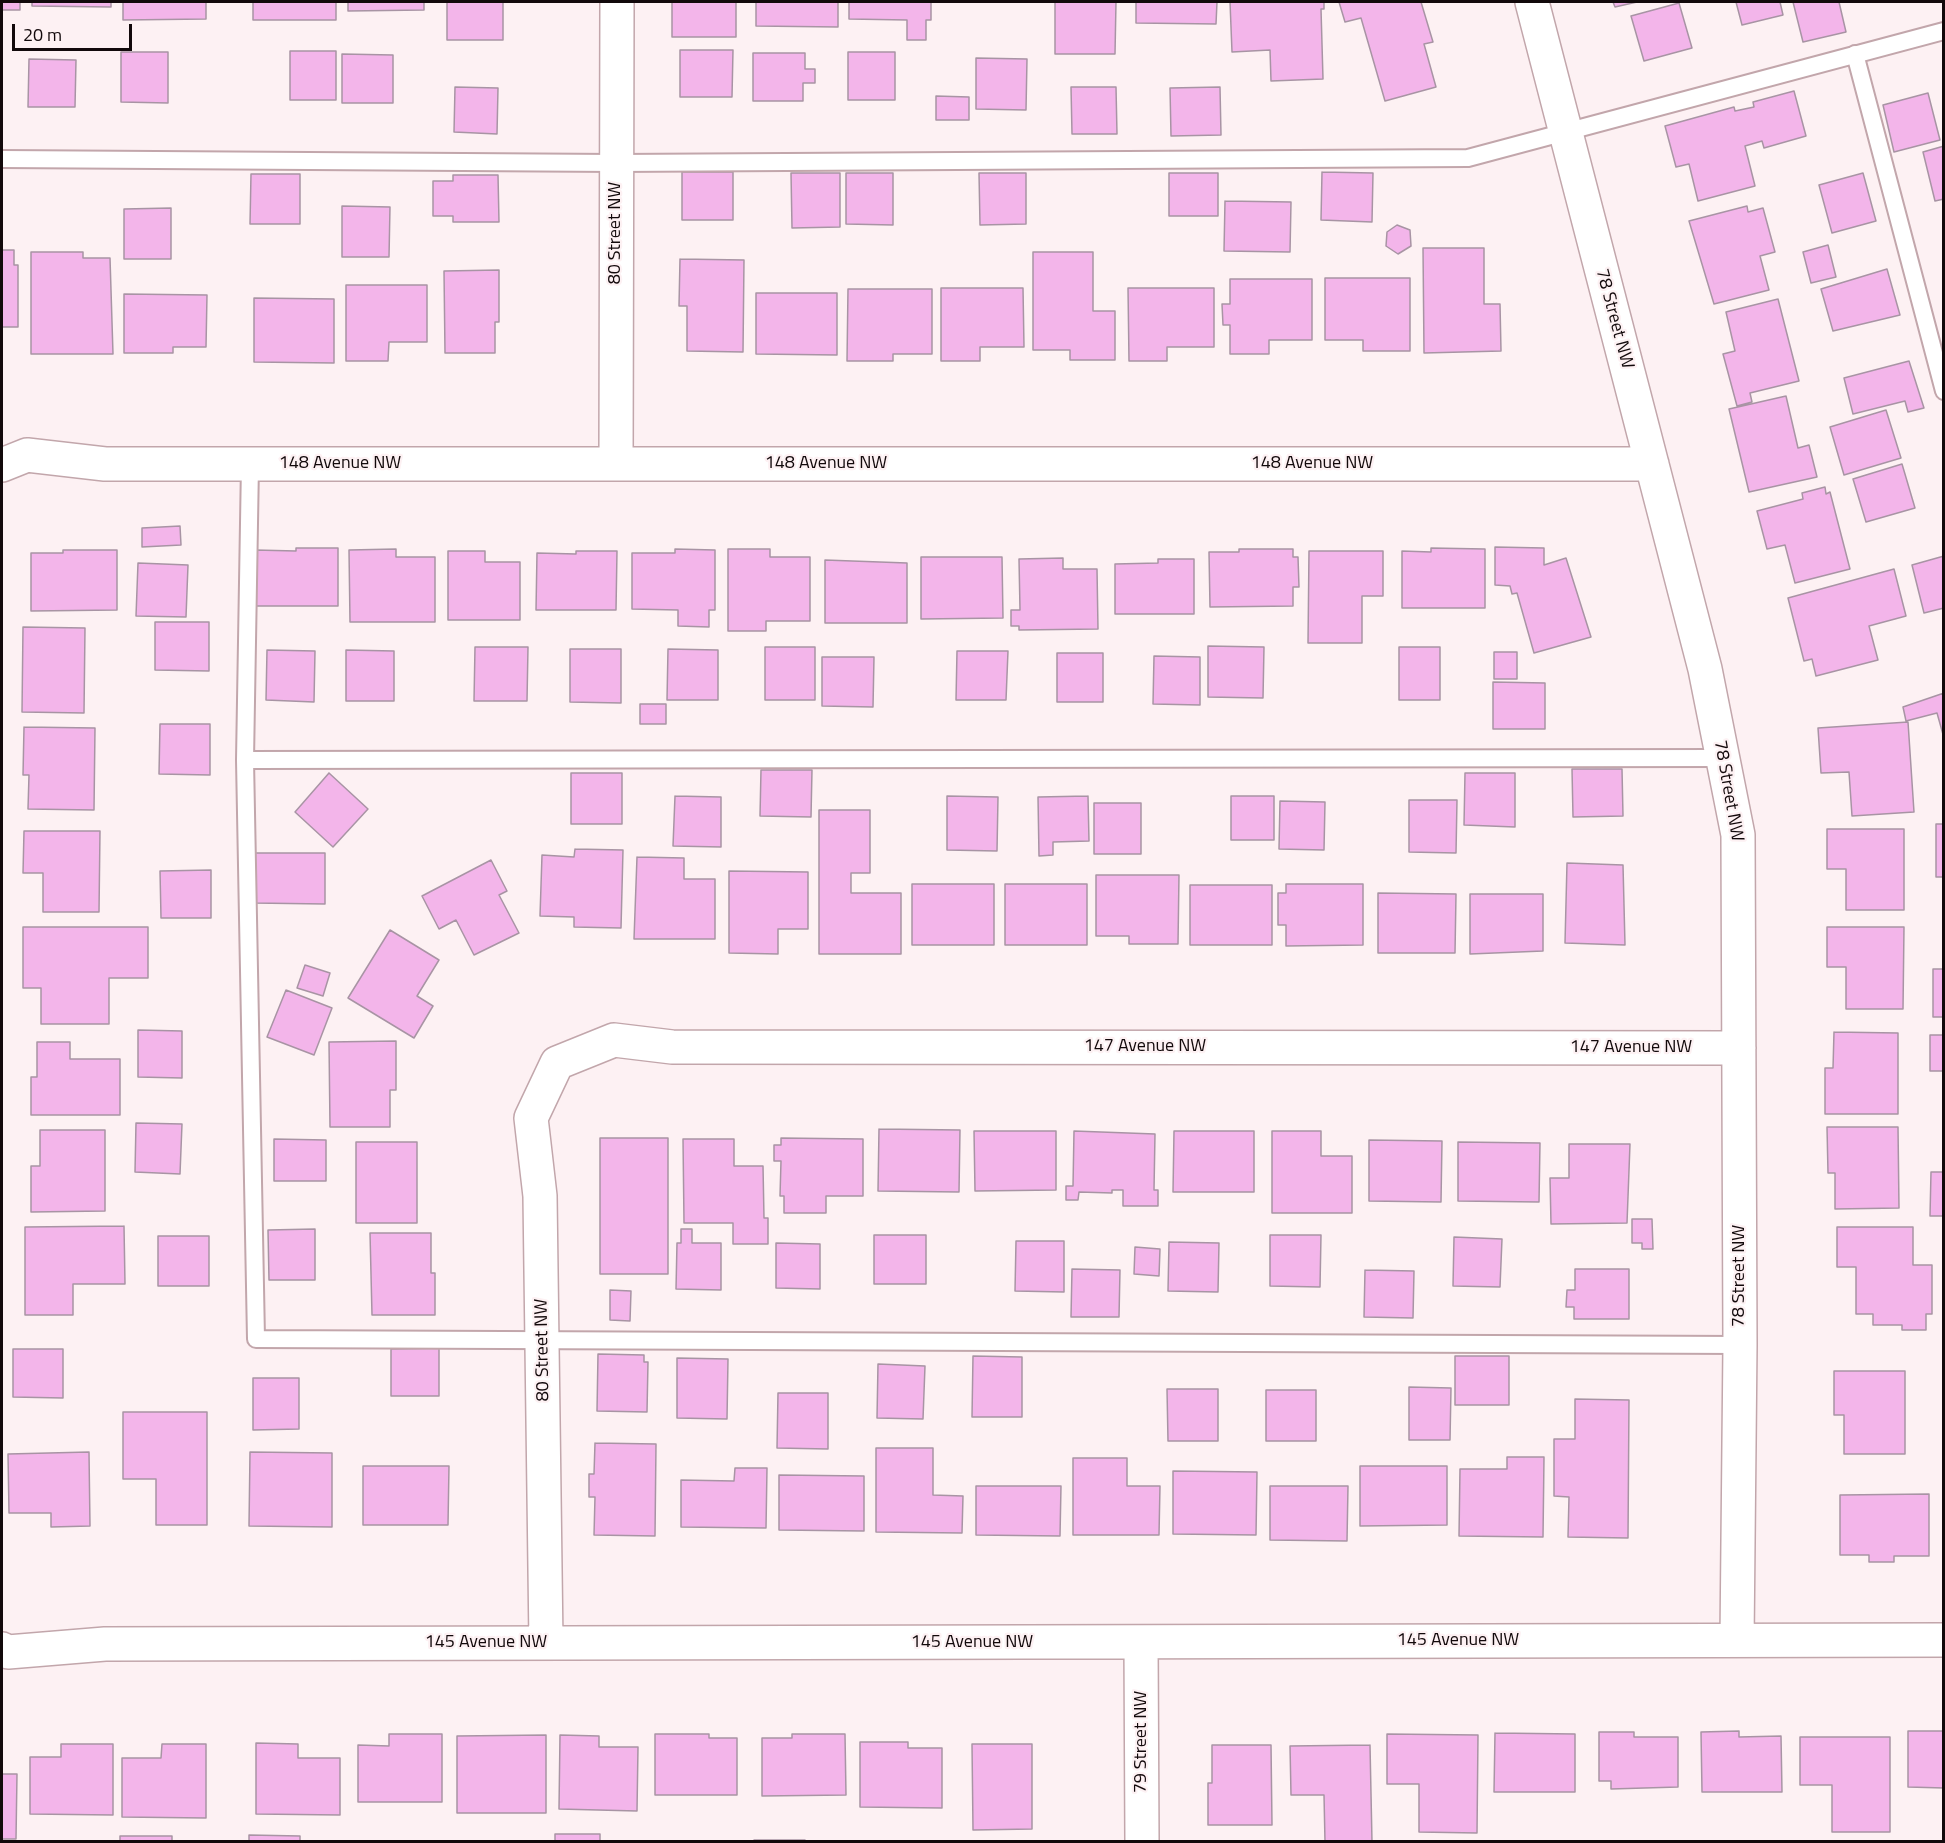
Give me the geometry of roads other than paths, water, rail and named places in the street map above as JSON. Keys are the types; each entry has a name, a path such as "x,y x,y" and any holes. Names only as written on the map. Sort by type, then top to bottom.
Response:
{"street":[{"name":"80 Street NW","path":"616,2 616,464"},
{"name":"78 Street NW","path":"1532,2 1705,669 1738,835 1740,1346 1737,1640"},
{"name":"148 Avenue NW","path":"2,465 27,455 105,464 1652,464"},
{"name":"147 Avenue NW","path":"557,1063 614,1040 672,1047 1739,1048"},
{"name":"80 Street NW","path":"546,1643 540,1196 531,1118 557,1063"},
{"name":"145 Avenue NW","path":"2,1649 8,1652 105,1644 1944,1640"},
{"name":"79 Street NW","path":"1141,1643 1142,1842"}],"lane":[{"path":"2,159 616,163 1468,159 1944,31"},
{"path":"1855,54 1944,391"},
{"path":"250,464 245,760 256,1339 1740,1346"},
{"path":"245,760 1723,758"}]}
